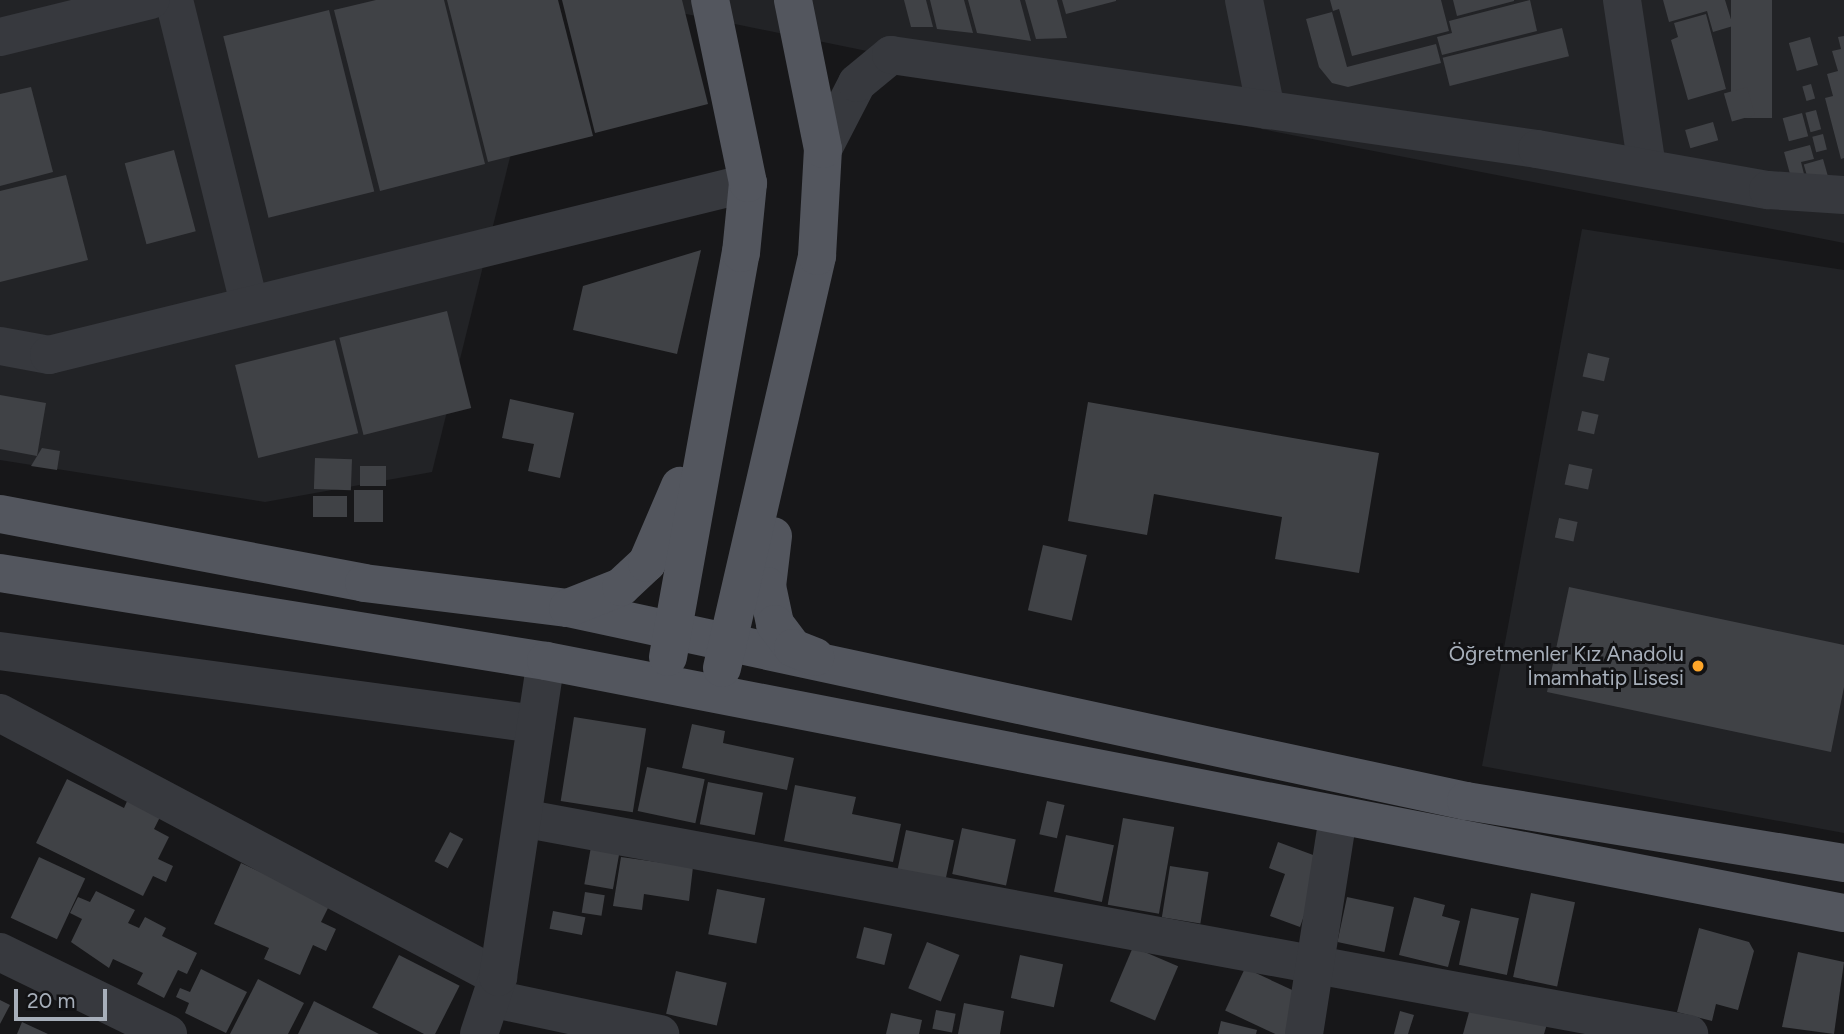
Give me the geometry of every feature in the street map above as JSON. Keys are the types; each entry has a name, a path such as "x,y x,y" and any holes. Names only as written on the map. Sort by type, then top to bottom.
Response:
{"main road":[{"path":"663,684 723,347 747,183 710,0"},
{"path":"717,694 794,368 817,256 823,149 793,0"},
{"path":"568,608 621,587 647,563 669,521 723,347"},
{"path":"794,368 767,586 775,624 793,648 830,664"},
{"path":"0,514 364,583 568,608 1466,801 1844,863"},
{"path":"0,573 546,662 1844,913"}],"street":[{"path":"0,37 151,0"},
{"path":"174,0 249,302"},
{"path":"1244,0 1266,110"},
{"path":"1622,0 1647,168"},
{"path":"823,149 857,83 891,55 1844,195"},
{"path":"0,346 49,355 249,302 747,183"},
{"path":"0,650 536,724"},
{"path":"479,1034 496,988 527,819 536,724 546,662"},
{"path":"0,713 496,988 660,1034"},
{"path":"1304,1034 1319,963 1338,816"},
{"path":"527,819 1319,963 1689,1034"},
{"path":"0,952 168,1034"}],"shaded area":[{"path":"0,0 549,0 432,472 265,502 0,460"},
{"path":"618,0 1844,0 1844,243 945,67"},
{"path":"1582,229 1844,270 1844,833 1482,766"}],"building":[{"path":"376,0 444,0 485,164 380,191 334,10"},
{"path":"447,0 558,0 593,136 488,162"},
{"path":"562,0 682,0 708,104 595,133"},
{"path":"904,0 926,0 933,27 911,27"},
{"path":"930,0 964,0 973,33 937,29"},
{"path":"968,0 1020,0 1031,41 977,33"},
{"path":"1025,0 1057,0 1067,38 1036,39"},
{"path":"1062,0 1116,0 1116,1 1066,14"},
{"path":"1330,0 1441,0 1449,31 1352,56 1339,9 1333,11"},
{"path":"1453,0 1514,0 1514,1 1457,16"},
{"path":"1530,0 1537,31 1442,55 1437,37 1452,33 1449,21"},
{"path":"1663,0 1725,0 1733,26 1713,32 1707,11 1669,22"},
{"path":"1731,0 1772,0 1772,118 1731,118"},
{"path":"329,10 374,191 268,218 223,36"},
{"path":"1332,12 1347,67 1436,44 1441,63 1348,87 1332,83 1319,67 1306,19"},
{"path":"1706,14 1726,89 1688,100 1671,40 1678,37 1674,23"},
{"path":"1562,28 1569,56 1450,86 1443,58"},
{"path":"1844,36 1844,158 1841,159 1825,98 1833,96 1827,74 1838,71 1832,51 1841,49 1838,37"},
{"path":"1810,37 1818,65 1797,71 1789,43"},
{"path":"1811,84 1815,98 1806,101 1802,86"},
{"path":"31,87 53,172 0,186 0,94"},
{"path":"1747,87 1755,115 1732,121 1724,94"},
{"path":"1816,110 1821,129 1811,132 1805,113"},
{"path":"1802,113 1808,136 1789,141 1783,118"},
{"path":"1713,122 1718,140 1690,148 1685,130"},
{"path":"1823,134 1827,150 1816,152 1812,137"},
{"path":"1810,145 1814,159 1801,162 1806,182 1793,185 1784,152"},
{"path":"174,150 196,231 146,244 125,163"},
{"path":"1823,159 1829,180 1810,186 1804,165"},
{"path":"66,175 88,260 0,282 0,191"},
{"path":"701,250 677,354 573,330 583,286"},
{"path":"447,311 471,408 363,435 339,338"},
{"path":"335,340 358,433 258,458 235,365"},
{"path":"1588,353 1609,358 1604,381 1583,376"},
{"path":"0,395 46,403 37,456 0,449"},
{"path":"510,399 574,413 560,478 528,471 534,444 502,438"},
{"path":"1088,402 1379,453 1359,573 1275,559 1282,517 1154,494 1147,535 1068,521"},
{"path":"1582,411 1599,415 1594,434 1578,430"},
{"path":"42,448 60,451 57,470 31,466"},
{"path":"315,458 352,459 351,490 314,489"},
{"path":"1569,464 1592,469 1588,490 1565,485"},
{"path":"360,466 386,466 386,486 360,486"},
{"path":"354,490 383,490 383,522 354,522"},
{"path":"313,496 347,496 347,517 313,517"},
{"path":"1559,518 1578,522 1573,542 1555,538"},
{"path":"1043,545 1087,555 1072,620 1028,610"},
{"name":"Öğretmenler Kız Anadolu İmamhatip Lisesi","path":"1569,587 1844,645 1844,687 1831,752 1547,692"},
{"path":"574,717 646,728 633,812 561,801"},
{"path":"692,724 725,731 723,743 794,758 787,790 682,768"},
{"path":"647,767 705,779 695,823 638,811"},
{"path":"67,779 124,808 128,799 161,815 154,829 169,837 158,859 173,866 166,882 153,876 143,896 36,843"},
{"path":"708,782 763,793 755,835 700,824"},
{"path":"795,785 856,797 852,814 901,824 893,862 784,841"},
{"path":"1047,801 1065,805 1057,838 1039,834"},
{"path":"1123,818 1174,827 1159,914 1108,905"},
{"path":"962,828 1016,839 1006,885 952,874"},
{"path":"906,830 954,840 945,880 897,870"},
{"path":"450,832 463,839 448,868 435,861"},
{"path":"1066,835 1114,845 1102,902 1054,892"},
{"path":"592,841 621,846 613,889 584,884"},
{"path":"1278,842 1324,859 1300,927 1270,916 1285,874 1269,868"},
{"path":"39,857 85,879 57,939 11,918"},
{"path":"621,857 693,867 689,901 644,894 642,910 613,906"},
{"path":"241,863 330,904 321,922 336,929 326,951 313,945 300,975 264,959 269,948 214,924"},
{"path":"1170,866 1209,872 1200,923 1162,917"},
{"path":"717,889 765,898 756,944 708,934"},
{"path":"96,891 135,910 128,923 139,928 145,917 166,928 162,936 197,953 187,974 178,970 164,998 137,984 143,973 113,959 109,968 71,942 82,919 70,913 78,897 90,902"},
{"path":"585,892 605,895 601,916 582,913"},
{"path":"1531,893 1575,902 1557,986 1513,977"},
{"path":"1347,897 1394,907 1384,952 1337,942"},
{"path":"1414,897 1445,905 1442,916 1460,921 1448,967 1399,955"},
{"path":"1471,908 1519,918 1507,975 1459,965"},
{"path":"553,911 585,917 582,935 550,929"},
{"path":"864,927 892,934 884,965 856,958"},
{"path":"1699,928 1749,942 1754,951 1738,1010 1716,1004 1712,1021 1677,1012"},
{"path":"927,942 959,955 941,1001 908,988"},
{"path":"1133,947 1178,966 1155,1020 1110,1001"},
{"path":"1798,952 1844,962 1834,1034 1782,1027"},
{"path":"399,955 460,986 435,1034 424,1034 372,1008"},
{"path":"1020,955 1063,964 1054,1007 1011,998"},
{"path":"1245,968 1306,996 1288,1034 1275,1034 1225,1011"},
{"path":"201,969 247,992 226,1033 185,1013 189,1003 176,997 180,988 190,992"},
{"path":"676,971 727,983 717,1026 666,1014"},
{"path":"258,979 304,1003 288,1034 230,1034"},
{"path":"0,1000 10,1005 0,1024"},
{"path":"314,1001 379,1034 298,1034"},
{"path":"964,1003 1004,1011 1000,1034 958,1034"},
{"path":"1471,1005 1547,1024 1544,1034 1463,1034"},
{"path":"936,1010 956,1014 952,1032 932,1029"},
{"path":"1400,1011 1414,1015 1408,1034 1394,1034"},
{"path":"891,1013 922,1020 919,1034 886,1034"},
{"path":"1221,1021 1257,1030 1256,1034 1218,1034"},
{"path":"22,1022 48,1034 17,1034"}],"place":[{"name":"Öğretmenler Kız Anadolu İmamhatip Lisesi","path":"1698,666"}]}
